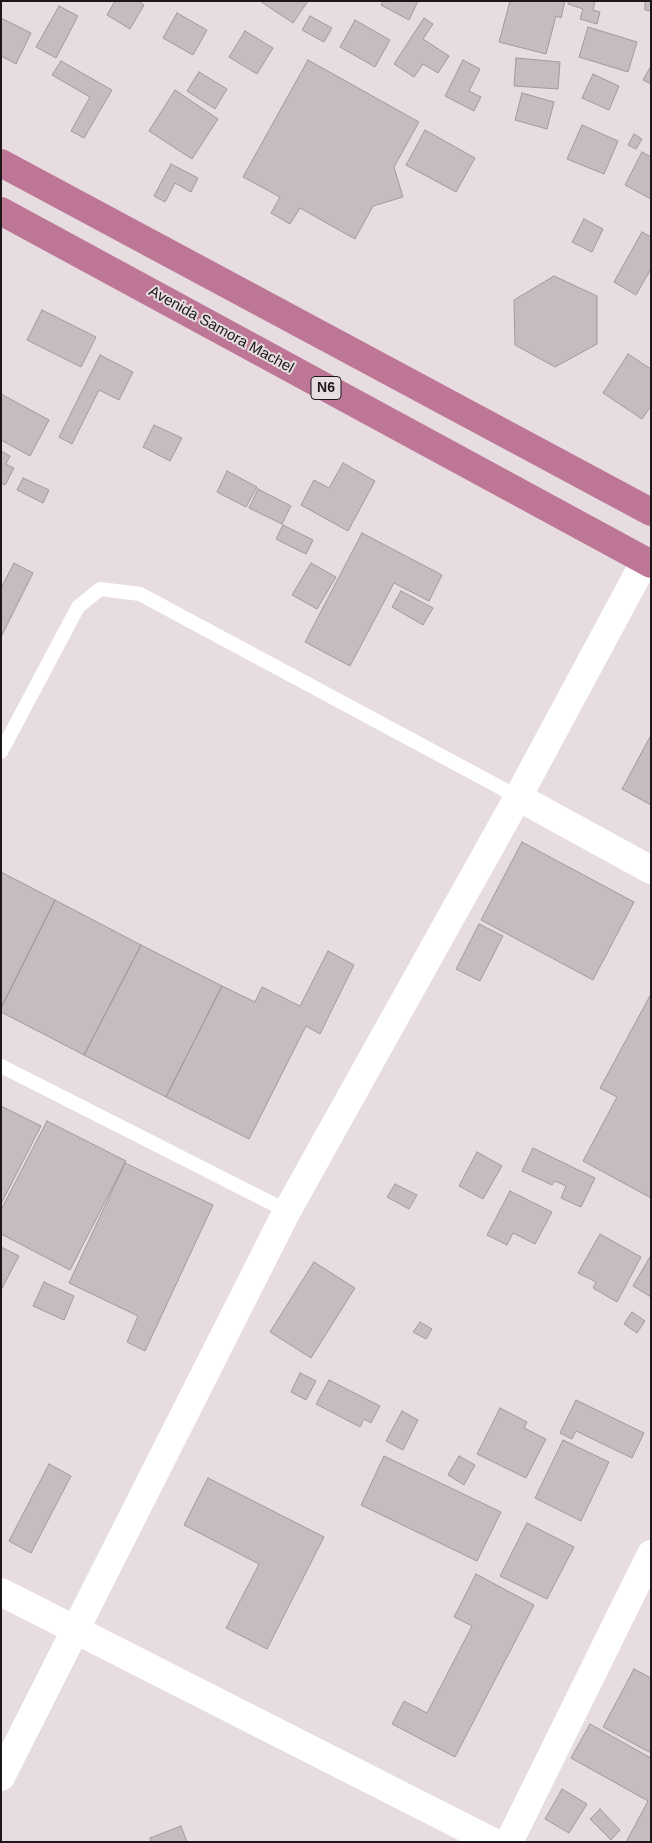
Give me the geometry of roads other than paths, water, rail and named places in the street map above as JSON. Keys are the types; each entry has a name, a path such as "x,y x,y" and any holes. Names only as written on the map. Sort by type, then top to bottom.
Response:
{"highway":[{"path":"1,163 651,512"},
{"name":"Avenida Samora Machel","path":"1,211 648,563"}],"street":[{"path":"1,1778 287,1211 648,563"},
{"path":"518,798 651,870"},
{"path":"509,1842 651,1554"},
{"path":"1,1592 493,1842"}],"lane":[{"path":"1,752 78,607 100,589 140,594 518,798"},
{"path":"1,1066 287,1211"}]}
